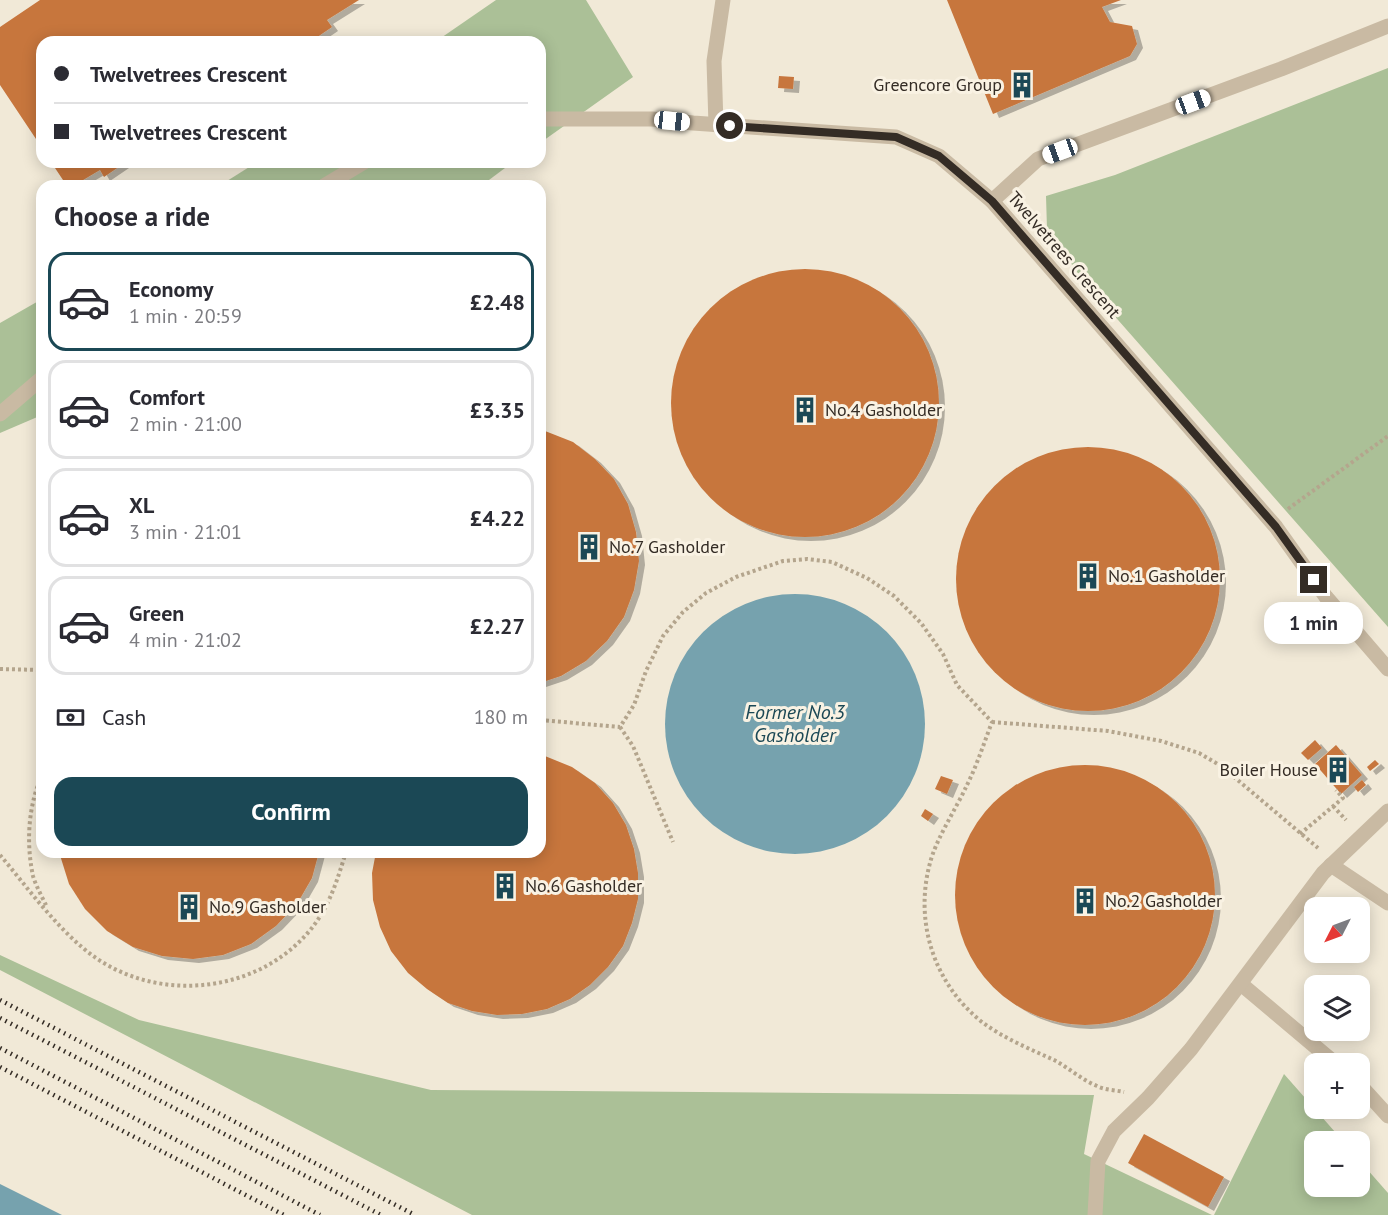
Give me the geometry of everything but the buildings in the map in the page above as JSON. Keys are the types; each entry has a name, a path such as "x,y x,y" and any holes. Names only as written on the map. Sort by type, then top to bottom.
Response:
{"street":[{"path":"716,125 714,61 723,0"},
{"path":"992,201 1038,159 1281,69 1388,26"},
{"name":"Twelvetrees Crescent","path":"546,119 652,119 896,137 939,156 992,201 1276,527 1326,597 1388,669"},
{"path":"334,180 354,168"},
{"path":"0,414 36,383"},
{"path":"1095,1215 1098,1161 1114,1131 1148,1098 1191,1049 1334,863 1388,811"},
{"path":"1334,863 1388,903"},
{"path":"1241,984 1323,1053"},
{"path":"1370,1096 1388,1116"}],"path":[{"path":"1276,527 1286,510 1388,436"},
{"path":"620,727 634,705 646,671 663,636 683,612 706,593 736,578 783,561 807,559 832,562 867,578 894,596 921,622 943,654 957,685 992,722 1108,731 1161,741 1199,753 1221,766 1334,863"},
{"path":"0,669 36,670"},
{"path":"546,721 620,727"},
{"path":"992,722 968,784 930,861 924,891 925,921 931,952 946,981 963,1004 982,1022 1002,1035 1064,1065 1097,1086 1148,1098"},
{"path":"620,727 633,746 673,842"},
{"path":"36,788 28,834 34,878 49,912"},
{"path":"1300,834 1343,798 1336,790"},
{"path":"1333,806 1349,823"},
{"path":"0,855 49,912 79,944 96,958 125,974 159,985 181,987 222,983 250,974 279,958 303,938 320,916 334,890 344,858"}],"green space":[{"path":"496,0 586,0 633,77 546,139 546,36 444,36"},
{"path":"1388,68 1388,627 1082,279 1047,229 1046,196 1115,175"},
{"path":"248,168 505,168 489,180 228,180"},
{"path":"36,302 36,418 0,433 0,323"},
{"path":"0,955 139,1020 431,1090 1094,1095 1084,1154 1212,1215 472,1215 0,970"},
{"path":"1284,1074 1304,1097 1304,1119 1324,1119 1334,1131 1304,1131 1304,1197 1370,1197 1370,1173 1388,1193 1388,1215 1214,1215"}],"water":[{"name":"Former No.3 Gasholder","path":"782,594 808,594 833,599 857,609 878,623 896,641 916,674 923,699 925,724 923,749 916,774 896,807 878,825 857,839 833,849 808,854 782,854 757,849 733,839 712,825 694,807 680,786 670,762 665,737 665,711 670,686 680,662 694,641 712,623 733,609 757,599"},
{"path":"0,1184 62,1215 0,1215"}],"railway":[{"path":"0,1000 415,1215"},
{"path":"0,1018 381,1215"},
{"path":"0,1048 320,1215"},
{"path":"0,1067 284,1215"}],"place":[{"name":"Greencore Group","path":"1022,85"},
{"name":"No.4 Gasholder","path":"805,410"},
{"name":"No.7 Gasholder","path":"589,547"},
{"name":"No.1 Gasholder","path":"1088,576"},
{"name":"Boiler House","path":"1338,770"},
{"name":"No.6 Gasholder","path":"505,886"},
{"name":"No.2 Gasholder","path":"1085,901"},
{"name":"No.9 Gasholder","path":"189,907"}],"route":[{"path":"730,126 896,137 939,156 992,201 1276,527 1314,580"}]}
